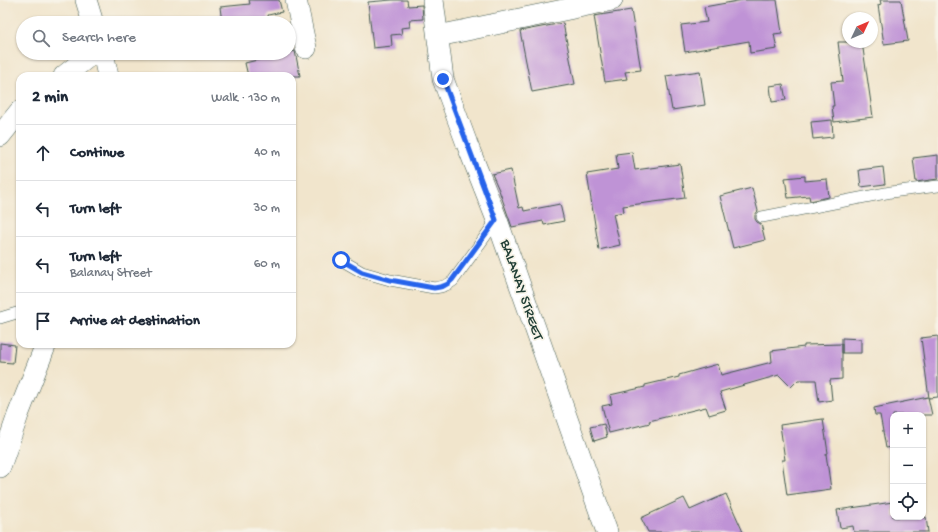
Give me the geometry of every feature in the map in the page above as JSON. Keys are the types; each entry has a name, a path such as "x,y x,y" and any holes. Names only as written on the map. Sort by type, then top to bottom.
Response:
{"street":[{"path":"86,0 91,16"},
{"path":"296,0 306,48"},
{"name":"BALANAY STREET","path":"432,0 443,79 496,220 607,532"},
{"path":"438,36 612,0"},
{"path":"69,72 84,60"},
{"path":"105,60 107,72"},
{"path":"0,136 16,116"},
{"path":"0,467 18,415 44,348"}],"lane":[{"path":"762,217 891,192 938,186"},
{"path":"341,260 362,272 390,280 434,288 441,287 449,284 496,220"},
{"path":"0,318 16,313"}],"building":[{"path":"249,0 279,0 282,12 268,16 221,16 220,7 250,4"},
{"path":"407,0 408,6 422,5 423,19 409,20 410,27 401,28 402,34 391,35 392,46 373,48 368,2"},
{"path":"743,0 777,0 782,33 774,34 777,49 750,53 749,41 685,52 681,25 707,22 704,7"},
{"path":"880,0 901,0 908,41 884,44 878,5 881,4"},
{"path":"631,10 641,70 625,72 627,79 605,82 594,16"},
{"path":"563,23 575,84 532,92 520,31"},
{"path":"838,42 842,42 842,48 863,48 873,117 834,122 831,82 843,81"},
{"path":"296,56 300,76 296,76 296,72 247,72 245,63 258,60 296,60"},
{"path":"700,71 705,105 672,110 666,76"},
{"path":"783,84 786,100 772,102 770,86"},
{"path":"832,120 833,137 813,139 811,122"},
{"path":"632,152 635,170 680,164 685,198 623,206 624,212 613,214 620,245 599,250 587,174 618,169 616,154"},
{"path":"938,155 938,179 916,182 913,158"},
{"path":"883,167 885,184 861,187 859,170"},
{"path":"511,170 519,208 523,207 524,211 560,204 564,221 544,225 543,221 512,227 492,174"},
{"path":"805,176 805,181 827,179 829,197 810,201 809,196 788,198 785,178"},
{"path":"752,188 758,211 755,215 755,219 761,224 765,240 733,248 720,196"},
{"path":"938,336 938,397 929,398 921,338"},
{"path":"842,338 861,339 861,353 842,353"},
{"path":"0,343 15,345 13,363 0,362"},
{"path":"842,344 842,379 830,380 832,400 819,402 816,380 798,380 791,387 779,375 720,392 726,410 709,415 706,407 649,421 650,423 609,433 602,406 612,404 610,395 645,387 645,385 679,377 679,375 718,364 721,375 772,362 771,351 804,347 804,345"},
{"path":"928,397 932,415 926,415 926,412 890,412 890,447 886,448 880,415 875,415 874,408"},
{"path":"823,419 831,489 787,495 782,460 785,460 780,425"},
{"path":"604,424 607,437 594,441 590,427"},
{"path":"726,494 743,532 648,532 641,518 684,498 690,510"},
{"path":"890,502 890,520 926,520 926,517 928,532 854,532 853,526 840,528 837,510"}],"route":[{"path":"341,260 362,272 390,280 434,288 441,287 449,284 496,220 443,79"}]}
